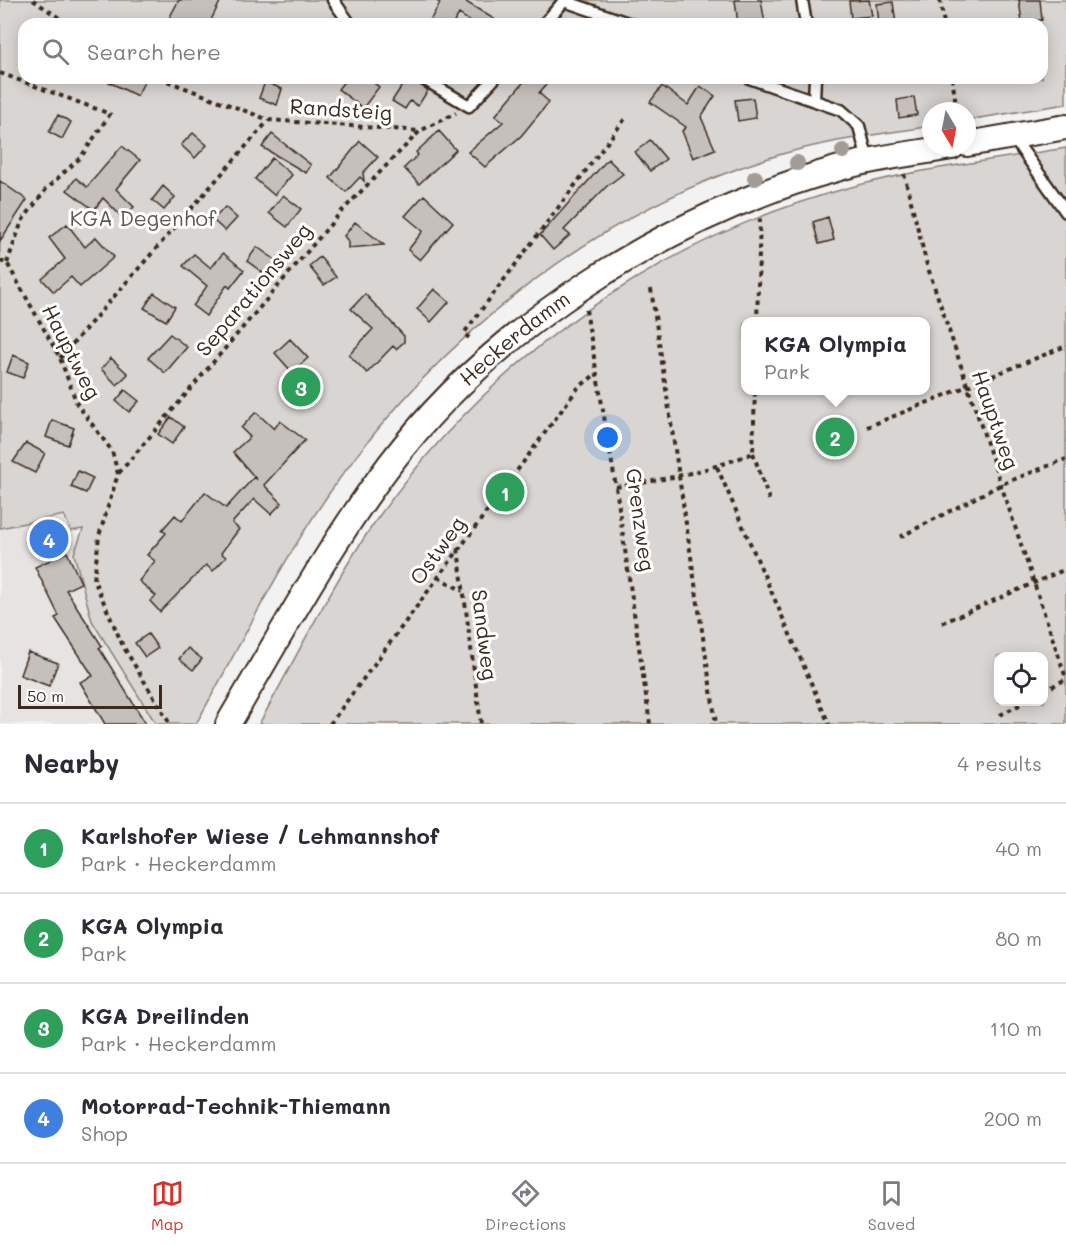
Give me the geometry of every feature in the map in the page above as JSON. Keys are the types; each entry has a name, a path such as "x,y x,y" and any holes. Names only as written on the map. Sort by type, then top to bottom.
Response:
{"street":[{"path":"976,142 1066,127"},
{"name":"Heckerdamm","path":"228,724 349,521 391,462 423,425 477,371 542,316 582,286 654,243 703,219 806,178 868,161 922,152"}],"lane":[{"path":"333,0 346,18"},
{"path":"802,0 805,18"},
{"path":"549,18 564,1 614,18"},
{"path":"432,84 469,106 489,84"},
{"path":"767,84 842,110 859,126 868,161"},
{"path":"814,100 815,84"},
{"path":"1012,136 1066,212"}],"path":[{"path":"33,0 59,18"},
{"path":"940,0 943,18"},
{"path":"0,73 18,80"},
{"path":"0,261 7,264 22,221 48,188 81,157 110,114 30,84"},
{"name":"Randsteig","path":"175,84 269,120 420,131"},
{"path":"953,84 956,102"},
{"path":"420,131 469,106"},
{"path":"469,338 464,333 627,116"},
{"path":"60,358 269,120"},
{"name":"Separationsweg","path":"118,474 340,212 420,131"},
{"name":"Hauptweg","path":"902,169 927,265 1066,679"},
{"path":"757,317 760,212"},
{"name":"Hauptweg","path":"7,264 60,358 77,404 112,451 118,474"},
{"name":"Grenzweg","path":"582,286 616,487 650,724"},
{"path":"651,289 716,724"},
{"path":"867,427 1066,346"},
{"name":"Ostweg","path":"330,724 578,388 597,373"},
{"path":"755,395 753,453 770,502"},
{"path":"616,487 679,477 717,467 753,453"},
{"path":"900,537 1002,484 1066,459"},
{"path":"717,467 829,724"},
{"path":"118,474 99,536 94,580 123,646 170,724"},
{"name":"Sandweg","path":"458,549 481,724"},
{"path":"942,623 1066,569"},
{"path":"438,576 463,591"},
{"path":"1048,689 1066,679"},
{"path":"1000,715 1017,706"}],"shaded area":[{"path":"64,515 77,547 74,554 92,621 156,724 0,724 0,528"}],"green space":[{"name":"KGA Degenhof","path":"0,0 796,0 799,18 18,18 18,84 773,84 816,100 817,84 1048,84 1048,18 809,18 807,0 1066,0 1066,104 976,119 976,102 922,102 922,127 809,147 769,158 705,181 644,210 585,245 529,284 477,327 427,374 340,478 300,537 196,724 156,724 92,621 74,554 83,529 71,531 64,515 0,528"},
{"path":"786,84 810,84 811,87 806,91"},
{"path":"1066,148 1066,724 259,724 315,620 377,519 422,461 471,408 525,358 582,314 643,274 707,240 774,212 871,182 926,170"}],"building":[{"path":"179,0 221,0 212,18 169,18"},
{"path":"435,0 467,0 466,2 492,18 465,18 459,14 457,18 431,18 440,3"},
{"path":"735,0 761,0 764,18 737,18"},
{"path":"869,0 872,16 851,18 849,1"},
{"path":"1019,0 1040,0 1042,18 1021,18"},
{"path":"893,2 895,18 878,18 877,4"},
{"path":"113,84 143,84 137,96"},
{"path":"264,84 282,89 277,105 259,98"},
{"path":"342,84 375,84 379,87 363,108 338,89"},
{"path":"403,84 418,84 428,90 418,106 410,101 405,109 392,101"},
{"path":"522,84 547,84 539,93 549,102 521,136 485,167 468,152 503,122 495,116"},
{"path":"662,86 688,105 700,86 715,96 701,117 715,149 693,158 682,131 686,127 650,102"},
{"path":"914,97 917,115 899,118 897,100"},
{"path":"753,98 756,118 738,121 735,100"},
{"path":"58,115 71,122 62,139 49,132"},
{"path":"439,131 456,150 419,184 404,168 418,155 416,152"},
{"path":"193,133 207,145 195,158 181,145"},
{"path":"272,134 311,165 306,173 262,147"},
{"path":"650,140 666,159 650,171 635,152"},
{"path":"360,141 378,157 363,173 364,181 360,177 346,192 330,178"},
{"path":"122,146 140,160 116,189 134,207 123,218 103,198 94,210 67,190 76,178 87,187"},
{"path":"272,158 292,175 274,195 255,179"},
{"path":"608,159 623,174 607,186 564,230 570,235 553,250 540,235"},
{"path":"0,181 27,200 0,241"},
{"path":"163,186 175,197 164,210 152,200"},
{"path":"283,195 301,209 287,227 269,213"},
{"path":"424,195 453,222 420,260 408,250 423,231 405,216"},
{"path":"225,207 237,218 225,231 213,220"},
{"path":"828,217 834,240 819,244 813,222"},
{"path":"355,222 384,245 348,248 348,241 344,236"},
{"path":"67,224 85,247 96,237 114,257 80,287 71,277 54,292 42,279 65,259 49,238"},
{"path":"257,247 277,261 266,275 247,261"},
{"path":"223,253 244,270 230,288 227,285 206,316 193,306 207,286 183,266 194,254 211,268"},
{"path":"320,257 336,277 324,285 309,266"},
{"path":"434,289 449,302 431,322 417,309"},
{"path":"154,293 175,307 166,321 144,308"},
{"path":"365,294 404,336 404,342 396,349 393,346 367,373 349,355 373,329 351,309"},
{"path":"170,334 187,347 165,373 148,358"},
{"path":"290,339 308,358 292,372 275,353"},
{"path":"13,355 29,362 23,378 7,372"},
{"path":"111,358 128,374 117,385 101,369"},
{"path":"125,390 139,401 129,412 116,401"},
{"path":"256,412 274,429 280,421 305,440 264,485 282,503 271,514 254,499 232,523 239,529 221,553 226,557 213,571 206,565 160,612 150,601 156,596 139,581 155,561 147,555 166,533 162,530 175,515 182,521 205,492 226,508 254,477 257,480 233,452 250,437 241,428"},
{"path":"171,417 184,427 172,444 158,434"},
{"path":"52,420 74,428 68,445 46,437"},
{"path":"26,443 45,453 35,473 13,462"},
{"path":"78,471 93,478 86,493 71,487"},
{"path":"67,552 81,583 66,590 102,646 99,648 146,724 105,724 80,682 93,676 55,618 59,616 35,567"},
{"path":"148,634 158,648 145,657 135,643"},
{"path":"188,648 202,659 193,670 179,659"},
{"path":"28,652 58,663 49,686 20,675"}],"place":[{"name":"KGA Dreilinden","path":"301,387"},
{"name":"KGA Olympia","path":"835,437"},
{"name":"Karlshofer Wiese / Lehmannshof","path":"505,492"},
{"name":"Motorrad-Technik-Thiemann","path":"49,539"}]}
